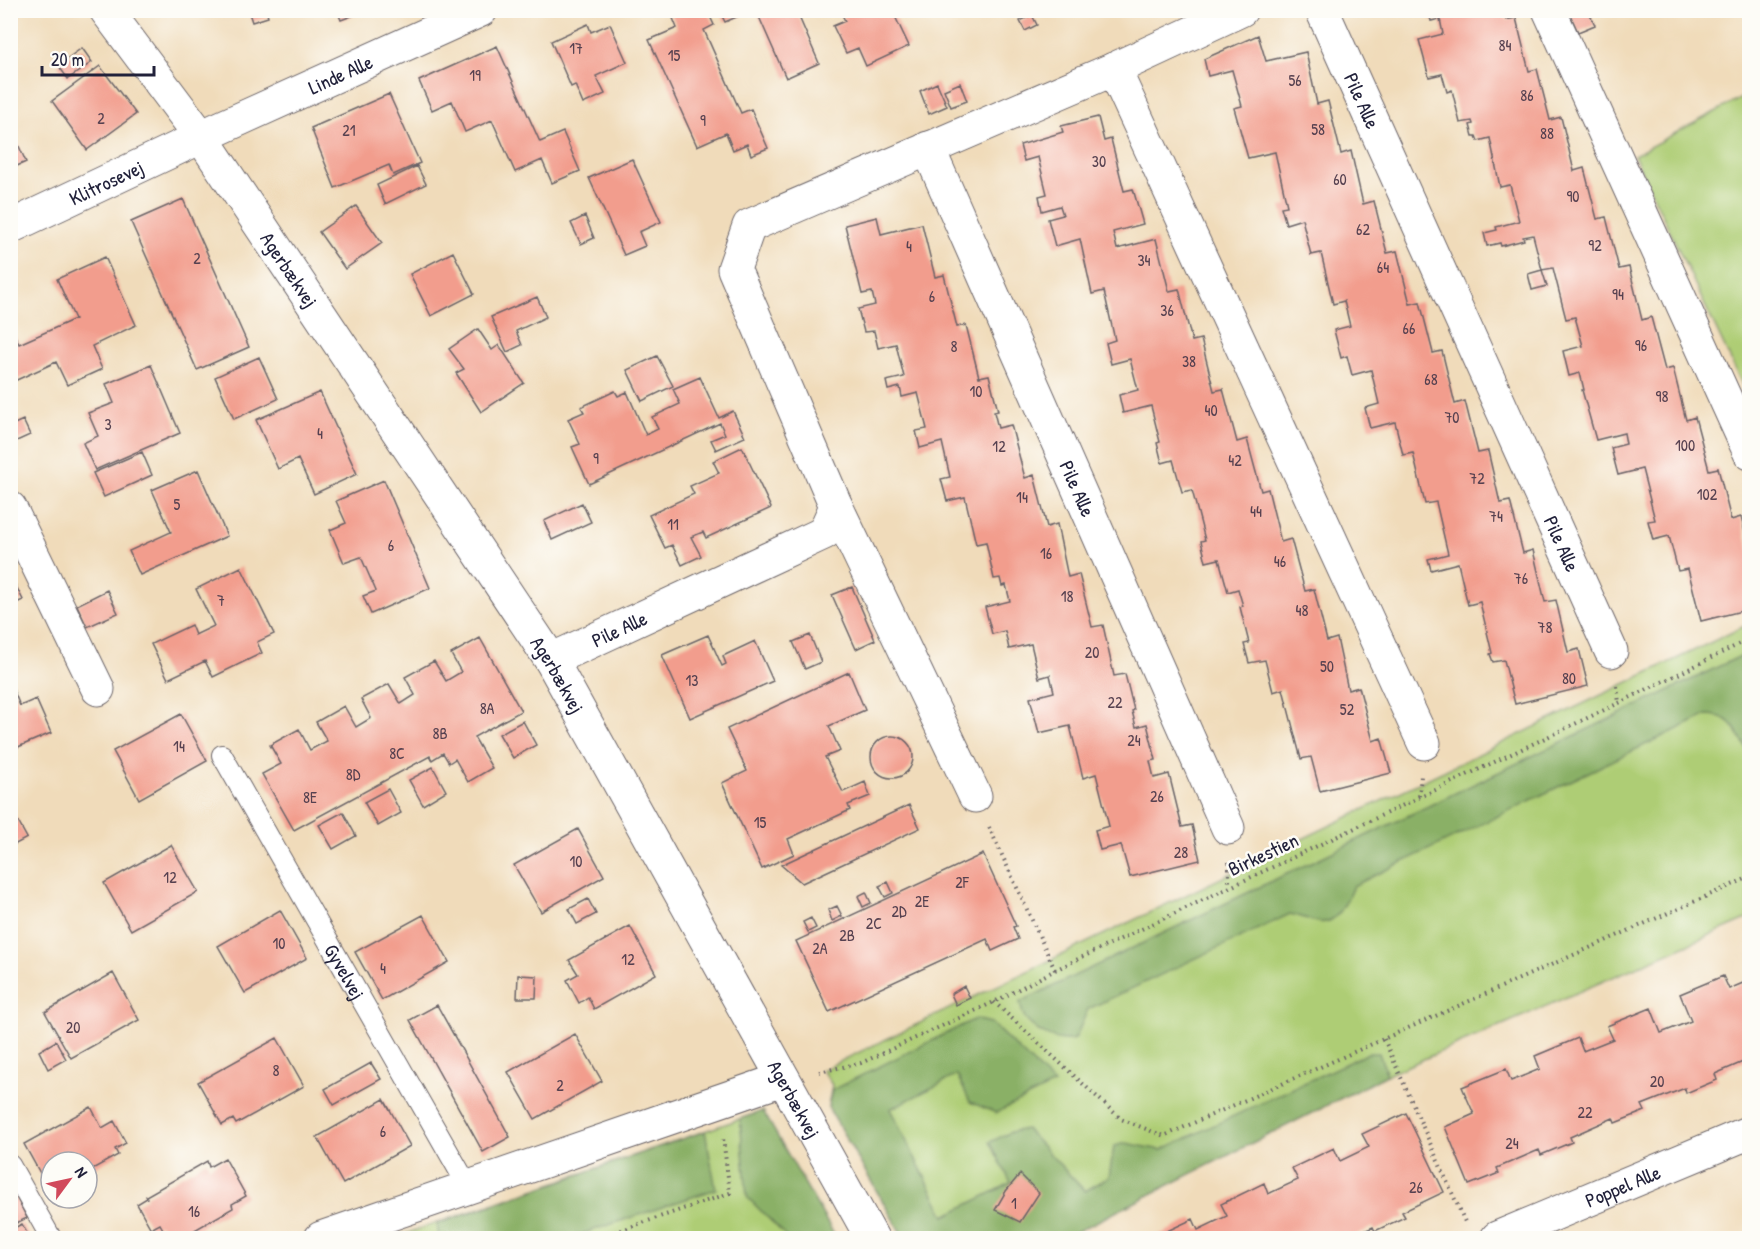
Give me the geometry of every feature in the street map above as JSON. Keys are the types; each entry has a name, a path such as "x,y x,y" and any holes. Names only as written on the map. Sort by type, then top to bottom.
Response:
{"street":[{"name":"Agerbækvej","path":"106,10 202,138 551,660 872,1239"},
{"name":"Linde Alle","path":"202,138 481,10"},
{"path":"975,796 836,506 734,269 749,226 1114,69 1241,10"},
{"name":"Pile Alle","path":"1322,10 1611,651"},
{"path":"1549,10 1749,453"},
{"path":"1114,69 1424,743"},
{"name":"Klitrosevej","path":"10,227 202,138"},
{"name":"Pile Alle","path":"928,148 1228,828"},
{"name":"Pile Alle","path":"551,660 824,533 836,506"},
{"path":"10,508 98,689"},
{"path":"321,1239 783,1079"},
{"name":"Poppel Alle","path":"1482,1233 1749,1132"}],"lane":[{"name":"Gyvelvej","path":"222,755 470,1188"},
{"path":"10,1165 51,1239"}],"path":[{"name":"Birkestien","path":"783,1079 861,1063 994,1002 1055,970 1619,703 1749,639"},
{"path":"975,796 1055,970"},
{"path":"994,1002 1121,1119 1164,1136 1749,877"},
{"path":"1384,1039 1482,1233"},
{"path":"598,1239 730,1193 718,1102"}],"green space":[{"path":"1749,94 1749,399 1634,155"},
{"path":"1749,624 1749,918 1387,1075 1064,1238 904,1238 828,1107 832,1085 822,1070"},
{"path":"1749,652 1749,753 1729,722 1723,718 1707,715 1353,886 1341,911 1331,920 1318,922 1290,914 1088,1009 1075,1039 1062,1040 1049,1036 1037,1030 1024,1017 1020,1002"},
{"path":"975,1019 991,1023 1054,1084 996,1113 970,1102 957,1075 890,1109 945,1216 1011,1183 990,1142 1011,1132 1026,1129 1085,1191 1109,1177 1114,1146 1126,1143 1161,1150 1368,1053 1379,1053 1387,1075 1064,1238 904,1238 828,1107 832,1090"},
{"path":"763,1111 836,1238 393,1238"},
{"path":"763,1111 836,1238 785,1238 784,1234 747,1197 740,1119"},
{"path":"705,1131 716,1189 570,1238 439,1238 437,1224"}],"building":[{"path":"248,10 266,10 268,17 252,22"},
{"path":"337,10 365,10 365,11 341,20"},
{"path":"707,10 714,25 704,30 741,113 751,109 768,148 751,155 747,144 733,150 726,133 697,146 649,40 677,28 670,11"},
{"path":"719,10 739,10 741,15 725,22"},
{"path":"756,10 796,10 819,63 786,78"},
{"path":"840,10 892,10 909,46 866,66 858,48 846,53 833,26 845,21"},
{"path":"1428,10 1503,10 1506,20 1516,18 1529,71 1537,69 1550,120 1561,117 1574,171 1584,168 1597,219 1606,217 1619,269 1629,267 1642,320 1651,317 1665,370 1673,368 1686,420 1695,417 1709,470 1718,468 1731,520 1741,517 1750,552 1750,609 1701,621 1688,569 1678,571 1669,536 1653,540 1648,521 1655,520 1642,469 1618,475 1611,448 1626,444 1624,433 1596,440 1582,390 1584,390 1580,373 1569,376 1563,351 1583,346 1575,317 1566,319 1553,268 1542,270 1533,235 1523,237 1524,240 1501,246 1500,243 1487,246 1484,233 1519,221 1510,185 1500,187 1490,138 1478,141 1476,136 1473,136 1470,125 1473,124 1472,121 1460,123 1452,90 1447,92 1442,74 1429,77 1419,40 1443,34 1440,19 1431,21"},
{"path":"1568,10 1588,10 1595,25 1578,32"},
{"path":"1032,15 1037,25 1025,31 1020,21"},
{"path":"588,24 591,32 610,24 627,62 596,76 605,94 583,104 575,85 571,87 551,41"},
{"path":"1258,35 1266,61 1306,52 1317,104 1328,101 1341,154 1351,151 1363,204 1374,201 1387,253 1397,251 1410,304 1420,302 1433,353 1442,351 1455,404 1465,401 1478,453 1488,451 1500,503 1510,501 1523,553 1533,550 1545,602 1556,600 1568,652 1579,649 1588,686 1515,704 1504,660 1493,662 1490,654 1492,653 1480,602 1468,605 1458,563 1431,570 1428,559 1448,554 1436,502 1425,504 1413,453 1403,455 1395,422 1370,428 1365,408 1379,404 1371,370 1352,375 1347,356 1341,358 1334,330 1350,326 1344,301 1333,304 1321,253 1311,255 1302,219 1286,224 1281,207 1287,206 1275,152 1248,158 1234,108 1242,106 1232,70 1208,76 1204,59"},
{"path":"497,46 540,142 563,132 580,171 552,183 542,160 515,172 492,120 465,132 452,101 432,110 419,81"},
{"path":"82,48 92,62 68,79 58,65"},
{"path":"100,66 136,114 87,150 52,101"},
{"path":"937,83 947,106 929,114 920,91"},
{"path":"960,83 967,101 951,107 944,90"},
{"path":"389,94 420,163 393,175 389,165 335,188 311,128"},
{"path":"1098,117 1104,141 1111,139 1124,191 1133,189 1143,224 1113,232 1117,249 1156,239 1169,291 1179,289 1192,341 1201,339 1214,391 1223,389 1237,442 1247,439 1261,491 1268,489 1281,542 1291,539 1305,591 1314,589 1327,641 1337,638 1348,690 1359,687 1373,741 1381,738 1391,773 1320,791 1311,757 1301,759 1283,689 1273,692 1265,660 1249,663 1244,644 1249,643 1238,589 1228,592 1219,559 1206,562 1201,541 1205,540 1192,490 1182,492 1173,460 1162,463 1157,443 1160,442 1151,406 1123,413 1119,395 1138,390 1130,359 1111,364 1106,343 1115,340 1104,291 1092,294 1080,239 1055,246 1048,219 1063,215 1060,206 1042,211 1039,196 1047,194 1038,157 1024,161 1020,145 1063,132 1061,126"},
{"path":"10,126 26,162 10,169"},
{"path":"632,159 661,222 639,232 645,246 624,255 589,178"},
{"path":"417,166 426,184 385,204 377,185"},
{"path":"183,199 249,347 197,370 131,222"},
{"path":"356,206 382,243 345,269 319,232"},
{"path":"585,216 594,238 581,244 571,223"},
{"path":"877,217 881,234 922,224 935,277 944,275 957,327 966,325 979,377 989,375 998,411 994,412 998,428 1011,425 1025,478 1034,475 1047,527 1057,524 1068,577 1079,574 1092,627 1103,625 1114,676 1125,674 1136,727 1147,724 1156,760 1150,761 1154,778 1169,774 1182,827 1192,825 1200,860 1130,877 1121,845 1100,850 1095,830 1109,826 1096,774 1083,778 1070,726 1039,733 1030,698 1054,692 1050,675 1039,678 1031,644 1009,649 1005,631 992,634 985,607 1010,601 1006,585 1002,586 1000,578 994,579 986,542 976,544 965,497 947,501 941,479 950,477 942,442 920,448 916,431 927,429 918,393 902,397 900,387 888,390 886,381 904,377 896,344 878,348 874,331 864,332 858,309 875,305 872,292 862,294 845,225"},
{"path":"453,252 474,294 431,316 410,274"},
{"path":"105,257 136,325 92,346 102,369 67,385 56,362 10,383 10,326 19,344 75,319 57,279"},
{"path":"1542,270 1547,286 1532,290 1528,274"},
{"path":"537,297 546,317 516,331 522,345 507,352 491,317"},
{"path":"478,329 492,350 499,345 524,383 481,412 456,373 464,369 449,349"},
{"path":"657,356 673,386 642,401 627,370"},
{"path":"259,357 278,399 234,419 215,377"},
{"path":"151,365 180,433 95,470 83,443 98,436 88,413 114,403 106,384"},
{"path":"700,377 719,418 733,411 745,437 716,450 711,440 725,434 720,423 589,484 572,447 580,444 568,419 584,412 581,407 615,391 618,396 627,392 646,435 658,429 652,417 680,404 673,389"},
{"path":"320,392 357,474 314,494 298,459 278,469 256,420"},
{"path":"23,420 30,435 10,444 10,426"},
{"path":"742,447 771,508 706,538 703,532 691,537 701,556 682,565 672,545 665,548 649,515 694,494 690,486 719,473 713,461"},
{"path":"142,452 152,475 104,497 93,473"},
{"path":"198,470 227,536 140,575 129,551 171,532 152,490"},
{"path":"384,480 430,588 371,614 363,596 376,591 361,557 344,563 330,530 346,523 336,501"},
{"path":"582,503 591,522 552,540 544,521"},
{"path":"241,567 274,634 257,642 262,653 213,677 205,661 168,679 151,644 191,625 195,635 214,626 196,589"},
{"path":"10,574 23,600 10,606"},
{"path":"852,587 875,640 856,649 832,595"},
{"path":"107,590 118,613 87,627 77,605"},
{"path":"708,635 722,666 726,664 723,656 755,641 773,681 690,718 662,655"},
{"path":"810,635 821,662 805,669 793,642"},
{"path":"480,638 521,711 474,737 492,768 468,782 455,759 449,763 443,753 432,760 430,756 294,830 262,774 281,764 270,745 299,729 310,750 327,741 316,722 344,706 356,727 371,718 361,699 389,684 401,704 415,695 405,677 434,661 446,681 461,672 451,654"},
{"path":"849,672 865,710 829,726 840,751 825,757 843,792 865,782 870,796 848,805 850,810 788,839 794,854 762,869 722,783 747,771 727,729"},
{"path":"11,684 20,706 36,699 51,733 11,750"},
{"path":"181,714 207,761 139,799 113,751"},
{"path":"523,721 536,745 513,758 499,734"},
{"path":"892,736 900,737 907,742 912,749 912,765 907,772 900,777 892,778 884,777 877,772 872,765 871,757 872,749 877,742 884,737"},
{"path":"433,767 446,791 423,805 409,780"},
{"path":"388,789 401,813 378,826 364,802"},
{"path":"909,805 920,828 802,883 781,865"},
{"path":"10,807 27,838 10,847"},
{"path":"343,812 356,836 333,849 319,825"},
{"path":"578,829 604,876 541,912 514,865"},
{"path":"171,845 198,892 131,930 104,883"},
{"path":"983,854 1016,926 1013,927 1018,939 992,951 987,939 829,1012 796,941"},
{"path":"888,882 893,893 885,897 879,886"},
{"path":"866,892 871,903 863,907 858,896"},
{"path":"588,899 596,914 577,924 569,909"},
{"path":"837,906 842,916 832,921 828,910"},
{"path":"280,910 307,958 245,993 218,946"},
{"path":"423,915 449,962 382,1000 355,952"},
{"path":"811,918 816,928 808,932 803,922"},
{"path":"630,926 656,974 594,1009 588,997 579,1003 567,980 578,974 569,960"},
{"path":"113,973 139,1020 71,1058 45,1012"},
{"path":"518,975 537,976 536,998 517,998"},
{"path":"1723,976 1729,989 1750,980 1750,1059 1715,1074 1717,1080 1686,1093 1685,1088 1642,1105 1645,1111 1615,1123 1613,1118 1570,1137 1572,1142 1541,1155 1539,1150 1497,1168 1499,1173 1469,1185 1445,1127 1474,1114 1462,1087 1506,1069 1511,1081 1540,1069 1535,1056 1578,1038 1583,1051 1613,1039 1607,1026 1651,1008 1661,1033 1691,1021 1680,994"},
{"path":"964,986 970,998 956,1005 951,994"},
{"path":"437,1005 510,1137 483,1152 410,1020"},
{"path":"575,1034 602,1081 535,1119 508,1072"},
{"path":"277,1038 304,1086 236,1124 233,1119 222,1125 198,1082"},
{"path":"56,1041 66,1059 48,1069 39,1051"},
{"path":"371,1063 381,1079 334,1105 325,1089"},
{"path":"384,1099 410,1146 343,1184 317,1137"},
{"path":"91,1107 102,1128 114,1121 126,1143 115,1149 118,1155 99,1165 99,1150 39,1150 39,1171 24,1144"},
{"path":"1406,1113 1444,1192 1402,1212 1405,1217 1375,1231 1373,1227 1349,1238 1152,1238 1193,1219 1198,1230 1227,1216 1221,1204 1264,1183 1268,1194 1298,1180 1292,1168 1334,1148 1340,1161 1369,1147 1362,1134"},
{"path":"225,1158 246,1196 232,1204 233,1208 181,1238 168,1238 160,1224 151,1229 137,1204 147,1198 146,1196 207,1161 209,1167"},
{"path":"1020,1174 1039,1193 1020,1222 995,1210 1006,1191"},
{"path":"13,1191 27,1218 10,1226 10,1192"},
{"path":"22,1224 30,1238 10,1238 10,1230"}]}
